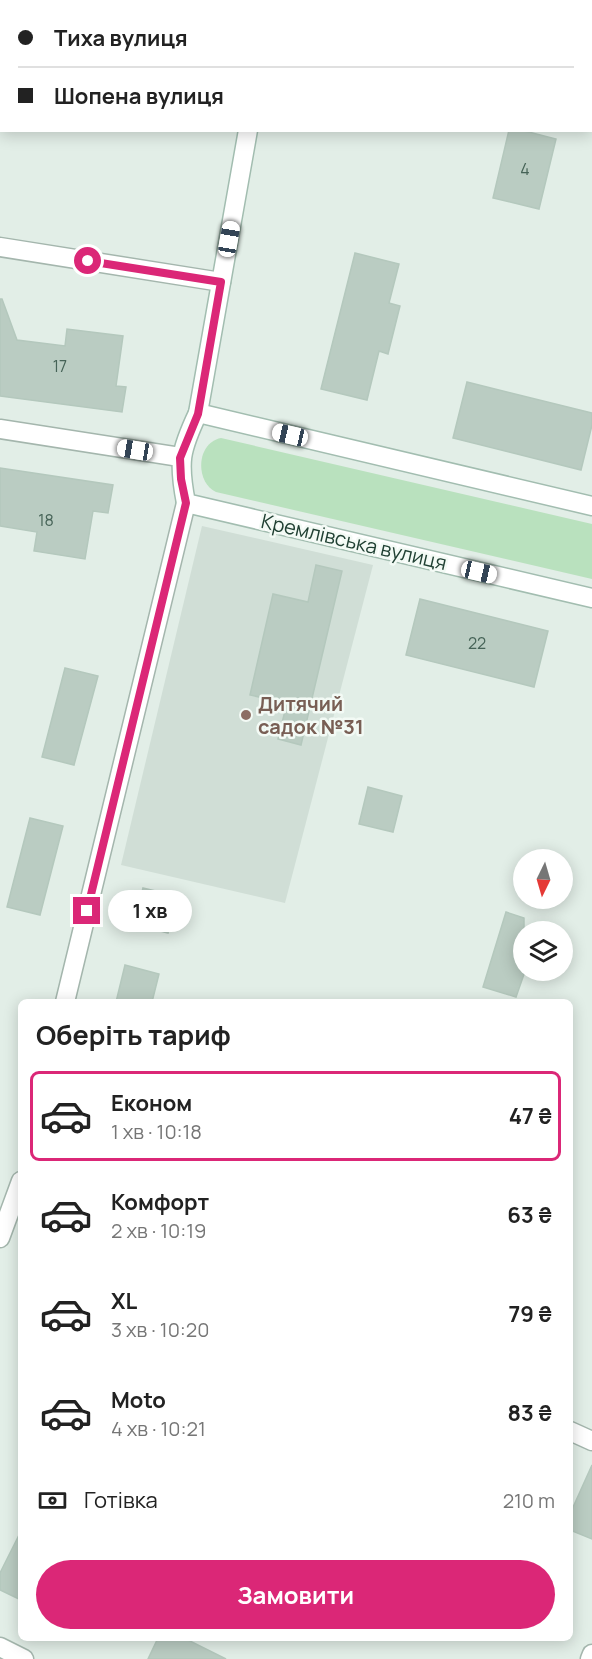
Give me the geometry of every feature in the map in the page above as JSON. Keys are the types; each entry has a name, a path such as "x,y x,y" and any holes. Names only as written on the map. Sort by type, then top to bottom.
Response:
{"street":[{"path":"66,999 186,503 180,458 198,414 248,132"},
{"path":"0,247 221,282"},
{"path":"198,414 592,506"},
{"path":"0,429 180,458"},
{"name":"Кремлівська вулиця","path":"186,503 592,598"},
{"path":"0,1238 18,1189"},
{"path":"573,1432 592,1441"},
{"path":"0,1647 24,1659"},
{"path":"590,1659 592,1654"}],"shaded area":[{"name":"Дитячий садок №31","path":"202,526 373,565 285,903 121,865"}],"green space":[{"path":"221,438 592,524 592,579 216,492 204,480 201,463 207,447 213,441"}],"building":[{"path":"509,132 529,132 556,139 539,209 493,198"},
{"path":"355,253 399,264 389,303 400,306 388,354 379,351 367,400 321,389"},
{"path":"0,299 2,299 17,340 65,346 67,329 123,336 116,386 126,387 122,412 0,396"},
{"path":"467,382 592,413 592,425 581,470 453,438"},
{"path":"0,468 113,485 108,513 93,511 85,559 34,551 37,532 0,526"},
{"path":"316,565 342,571 301,745 278,739 287,703 250,695 273,594 308,602"},
{"path":"420,599 548,631 534,687 406,655"},
{"path":"65,668 98,676 74,765 42,757"},
{"path":"368,787 402,796 393,832 359,824"},
{"path":"30,818 63,826 40,915 7,907"},
{"path":"143,888 177,896 168,933 134,924"},
{"path":"506,912 524,918 524,921 513,921 513,981 522,981 516,997 483,987"},
{"path":"125,965 159,974 153,999 117,999"},
{"path":"592,1465 592,1539 573,1531 573,1507"},
{"path":"18,1537 18,1599 0,1590 0,1573"},
{"path":"157,1641 190,1641 226,1659 148,1659"}],"place":[{"name":"Дитячий садок №31","path":"246,715"}],"route":[{"path":"87,911 186,503 180,458 188,433 198,414 221,282 88,261"}]}
